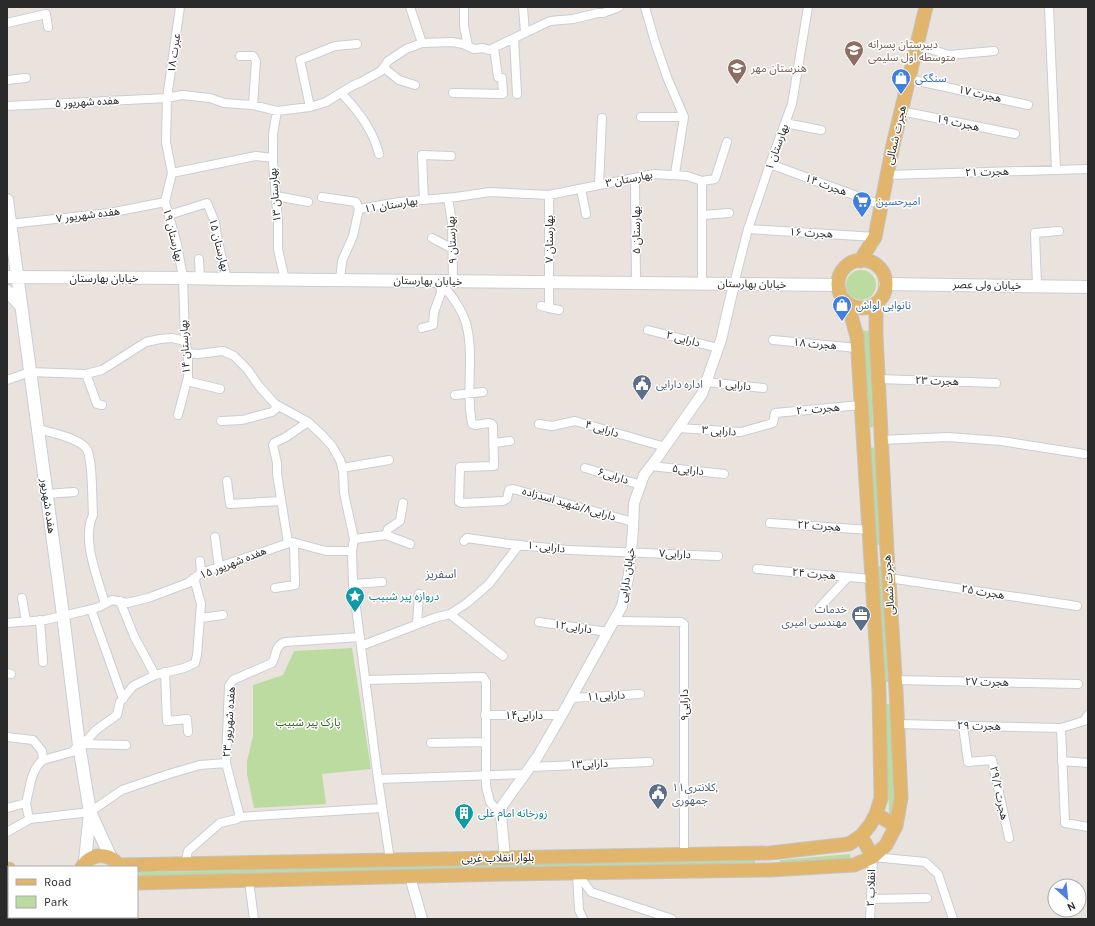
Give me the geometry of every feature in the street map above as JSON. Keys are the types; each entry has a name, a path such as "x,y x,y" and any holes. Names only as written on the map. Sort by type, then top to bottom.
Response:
{"main road":[{"name":"هجرت شمالی","path":"860,261 875,237 901,111 926,7"},
{"name":"هفده شهریور","path":"7,206 12,277 21,306 79,745 90,812 84,864"},
{"path":"875,237 878,267"},
{"path":"860,261 870,262 878,267 885,278 884,291 881,298 869,307 855,307 848,304 839,292 838,285 839,278 846,266 860,261"},
{"name":"خیابان بهارستان","path":"12,277 838,285"},
{"name":"خیابان ولی عصر","path":"885,284 1088,286"},
{"path":"7,291 21,306"},
{"name":"هجرت شمالی","path":"872,857 886,845 896,826 901,798 896,685 881,440 876,303"},
{"name":"هجرت شمالی","path":"848,304 857,337 879,691 881,798 873,819"},
{"path":"879,691 896,685"},
{"name":"هفده شهریور","path":"90,812 116,863"},
{"path":"873,819 896,826"},
{"name":"بلوار انقلاب غربی","path":"84,864 92,857 97,855 106,856 116,863 185,864 770,853 849,844 861,836 873,819"},
{"path":"861,836 872,857"},
{"path":"770,853 770,870"},
{"name":"بلوار انقلاب غربی","path":"138,883 770,870 854,865 872,857"}],"street":[{"name":"عبرت ۱۸","path":"167,98 180,7"},
{"path":"410,7 422,43 452,42 474,49 484,48 489,50 550,21 573,19 603,13 619,7"},
{"path":"464,7 464,26 468,46"},
{"path":"523,7 526,33"},
{"path":"645,7 667,77 684,117 675,174"},
{"name":"بهارستان ۱","path":"734,284 748,229 792,104 808,7"},
{"path":"1049,7 1056,170"},
{"path":"7,22 46,14 48,27"},
{"path":"514,38 517,94"},
{"name":"هفده شهریور ۵","path":"7,106 167,98 182,95 210,98 224,103 253,106 277,111 310,107 326,102 341,92 381,71 388,61 406,49 422,43"},
{"path":"310,107 300,60 335,46 357,44"},
{"path":"917,45 950,55 994,51"},
{"path":"453,93 503,94 502,78 498,77 494,48"},
{"path":"240,56 253,56 256,61 253,106"},
{"path":"384,68 399,80 416,85"},
{"path":"7,80 26,78"},
{"name":"هجرت ۱۷","path":"909,79 1028,105"},
{"path":"341,92 354,106 366,125 376,142 379,154"},
{"name":"بهارستان ۱۹","path":"167,98 166,142 172,173 164,202 178,244 183,278"},
{"name":"بهارستان ۱۳","path":"277,111 273,134 273,158 278,249 285,280"},
{"name":"هجرت ۱۹","path":"901,111 1016,134"},
{"path":"641,117 684,117"},
{"path":"599,185 602,118"},
{"path":"785,123 821,130"},
{"path":"702,284 702,181 715,179 727,142"},
{"path":"424,200 422,155 451,156"},
{"path":"172,173 256,156 273,158"},
{"name":"هجرت ۱۴","path":"770,164 881,205"},
{"name":"هجرت ۲۱","path":"887,175 1088,169"},
{"name":"بهارستان ۳","path":"448,198 490,192 549,195 654,174 675,174 688,176 702,181"},
{"name":"بهارستان ۵","path":"635,178 636,283"},
{"path":"581,189 586,214"},
{"name":"بهارستان ۷","path":"549,195 549,308"},
{"path":"276,196 308,202"},
{"path":"322,197 356,202 359,209"},
{"name":"بهارستان ۱۱","path":"340,280 342,261 353,236 359,209 399,202 448,198"},
{"name":"بهارستان ۹","path":"448,198 452,223 454,281"},
{"name":"هفده شهریور ۷","path":"9,228 110,213 164,202"},
{"name":"بهارستان ۱۵","path":"169,215 207,203 215,222 227,279"},
{"path":"702,215 729,213"},
{"name":"هجرت ۱۶","path":"748,229 875,237"},
{"path":"1037,286 1035,233 1059,231"},
{"path":"432,238 453,249"},
{"path":"199,259 200,279"},
{"name":"بهارستان ۱۴","path":"178,415 187,381 188,353 185,341 183,278"},
{"path":"422,328 433,325 434,312 441,293 440,281"},
{"path":"440,281 455,301 466,322 471,348 470,394"},
{"name":"خیابان دارایی","path":"504,858 501,815 502,806 562,715 622,606 629,574 634,522 634,503 644,475 702,394 718,348 734,284"},
{"path":"541,306 559,310"},
{"name":"دارایی ۲","path":"648,330 718,348"},
{"path":"7,380 30,372 86,374 102,370 134,348 146,342 172,338 185,341"},
{"name":"هجرت ۱۸","path":"773,340 857,348"},
{"path":"188,353 198,354 224,351 234,356 247,368 259,386 275,404 308,422 332,446 340,460 353,544 353,584 390,860"},
{"path":"86,374 97,404 102,405"},
{"name":"هجرت ۲۳","path":"878,379 996,383"},
{"path":"187,381 220,389"},
{"name":"دارایی ۱","path":"706,382 763,388"},
{"path":"455,395 483,392"},
{"name":"دارایی۸/شهید اسدزاده","path":"470,394 472,424 492,424 494,466 460,467 459,502 503,501 506,499 509,490 513,488 634,522"},
{"name":"هجرت ۲۰","path":"775,413 861,405"},
{"path":"221,421 242,420 272,412 279,406"},
{"name":"دارایی ۳","path":"678,428 741,432 773,423 775,413"},
{"name":"دارایی ۴","path":"538,424 552,426 575,421 665,447"},
{"path":"275,588 295,585 291,543 281,501 273,444 308,422"},
{"path":"38,429 75,440 87,448 91,463 93,515 88,541 105,604"},
{"path":"881,440 948,437 1001,441 1084,454"},
{"path":"494,443 510,441"},
{"path":"342,468 389,460"},
{"name":"دارایی۵","path":"651,466 724,474"},
{"name":"دارایی۶","path":"585,468 641,485"},
{"path":"227,481 230,504 281,501"},
{"path":"47,494 74,492"},
{"path":"386,535 388,529 400,521 403,503"},
{"name":"هجرت ۲۲","path":"770,523 869,530"},
{"path":"291,543 326,551 386,535 410,544"},
{"path":"215,537 219,568"},
{"name":"دارایی۱۰","path":"464,541 467,538 569,550 631,552"},
{"name":"هفده شهریور ۱۵","path":"7,623 40,620 91,609 112,600 127,603 148,598 188,583 198,576 291,543"},
{"path":"362,646 417,624 450,614 467,603 489,584 519,545"},
{"name":"دارایی۷","path":"631,552 718,556"},
{"path":"30,819 26,802 38,764 43,760 72,752 96,730 117,715 120,702 133,686 155,675 184,668 195,663 201,604 198,576 200,561"},
{"name":"هجرت ۲۴","path":"757,569 872,579"},
{"path":"820,607 848,577"},
{"name":"هجرت ۲۵","path":"889,578 1078,606"},
{"path":"353,584 382,582"},
{"path":"417,624 419,594"},
{"path":"22,598 26,621"},
{"path":"120,601 134,636 155,675"},
{"path":"91,609 123,698"},
{"path":"450,614 503,656"},
{"path":"200,618 223,615"},
{"path":"40,620 43,662"},
{"name":"دارایی۹","path":"615,621 681,622 684,624 684,854"},
{"name":"دارایی۱۲","path":"539,622 608,632"},
{"name":"هفده شهریور ۲۳","path":"90,812 122,790 200,765 226,763 229,686 234,680 272,663 277,647 280,644 285,642 360,637"},
{"path":"165,672 167,721 187,719 188,732"},
{"path":"366,680 483,677 486,682 486,786 490,802 501,815"},
{"name":"هجرت ۲۷","path":"896,685 1078,684"},
{"name":"دارایی۱۱","path":"572,698 640,694"},
{"name":"دارایی۱۴","path":"485,714 562,715"},
{"name":"هجرت ۲۹","path":"898,724 1061,728 1087,719"},
{"name":"هجرت ۲۹/۲","path":"963,726 968,762 992,760 1009,838"},
{"path":"1061,728 1065,824 1088,827"},
{"path":"7,737 33,740 42,751 43,760"},
{"path":"432,743 485,742"},
{"path":"79,745 86,743 126,745"},
{"path":"1062,760 1088,763"},
{"name":"دارایی۱۳","path":"378,779 486,776 527,770 649,762"},
{"path":"226,763 240,817"},
{"path":"7,808 26,802"},
{"path":"185,864 188,851 193,846 220,823 238,819 240,817 382,808"},
{"path":"7,832 30,819 90,812"},
{"path":"872,857 925,862 938,874 953,919"},
{"name":"انقلاب ۲","path":"870,919 872,857"},
{"path":"577,873 579,910 583,919"},
{"path":"577,873 591,892 672,919"},
{"path":"410,877 422,919 418,919"},
{"path":"250,881 254,919"},
{"path":"871,899 927,898"},
{"path":"574,919 579,910"}],"green space":[{"path":"861,270 872,274 876,285 872,296 861,300 850,296 846,285 850,274"},
{"path":"862,330 869,331 873,427 867,427"},
{"path":"869,447 876,448 881,545 874,546"},
{"path":"877,566 883,566 888,682 883,682"},
{"name":"پارک پیر شبیب","path":"352,648 371,769 322,774 326,804 254,808 247,774 247,761 253,736 253,685 283,675 294,651"},
{"path":"885,704 891,704 894,814 889,814"},
{"path":"850,854 851,861 781,865 780,860"},
{"path":"755,858 755,863 140,879 139,869 157,872"}],"place":[{"name":"دبیرستان پسرانه متوسطه اول سلیمی","path":"854,67"},
{"name":"هنرستان مهر","path":"737,85"},
{"name":"سنگکی","path":"901,95"},
{"name":"امیرحسین","path":"862,218"},
{"name":"نانوایی لواش","path":"842,322"},
{"name":"اداره دارایی","path":"642,401"},
{"name":"دروازه پیر شبیب","path":"355,613"},
{"name":"خدمات مهندسی امیری","path":"861,632"},
{"name":"کلانتری۱۱, جمهوری","path":"658,810"},
{"name":"زورخانه امام علی","path":"464,830"}],"district":[{"name":"اسفریز","path":"441,574"}]}
